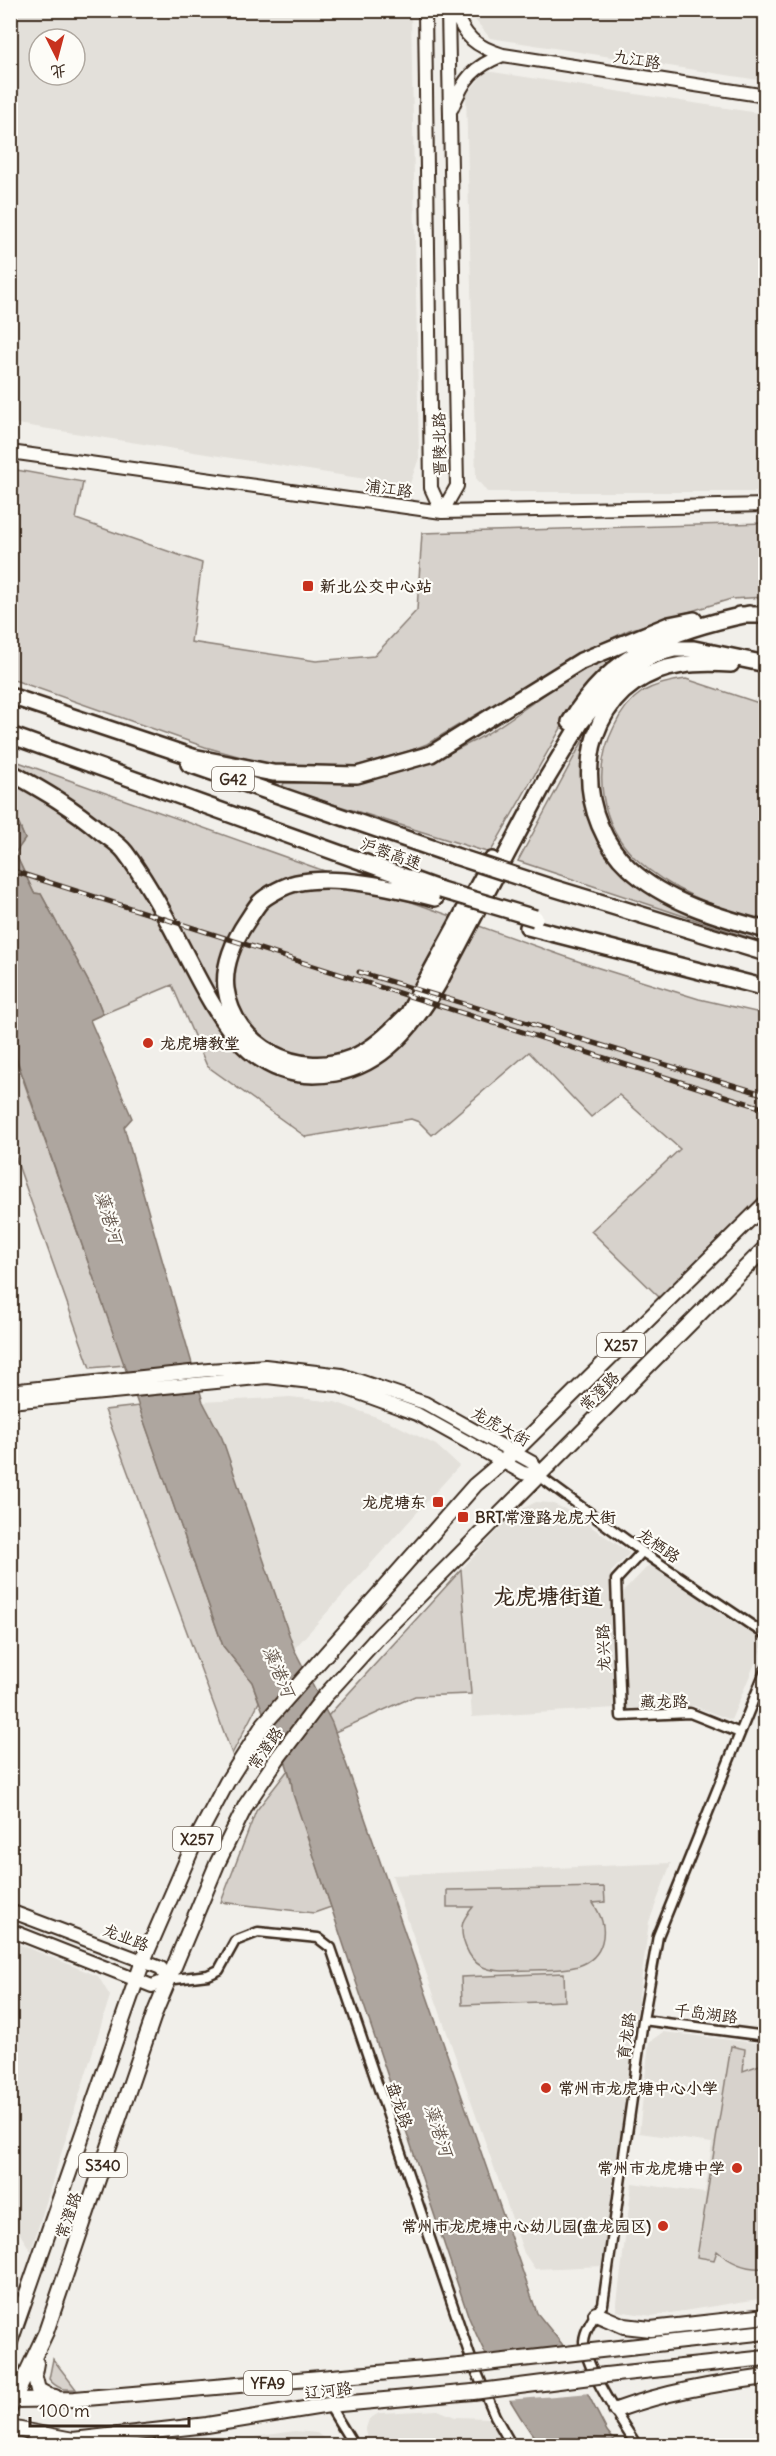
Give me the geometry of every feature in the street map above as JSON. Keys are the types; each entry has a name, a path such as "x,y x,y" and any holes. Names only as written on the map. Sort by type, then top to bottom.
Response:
{"highway":[{"path":"438,894 387,886 328,881 294,883 261,901 238,934 226,966 226,990 237,1020 250,1038 266,1050 287,1060 306,1065 330,1064 351,1058 379,1041 408,1014 540,775 589,693 624,660 650,646 711,622 749,614"},
{"path":"10,696 193,757 273,773 357,775 431,754 581,661 669,625 712,616 765,615"},
{"path":"10,772 70,806 124,850 161,906 215,1010 240,1044 275,1067 296,1074 331,1074 345,1071 373,1058 402,1037 419,1016 548,778 580,723 614,680 652,655 674,649 694,649 765,665"},
{"path":"765,665 698,662 657,671 633,684 602,720 588,776 596,818 604,836 630,869 666,894 765,930"},
{"name":"沪蓉高速","path":"10,701 455,856 765,953"},
{"name":"沪蓉高速","path":"10,735 438,894 532,923 765,988"}],"main road":[{"name":"常澄路","path":"10,2342 143,1960 193,1846 227,1782 264,1724 475,1485 514,1452 765,1203"},
{"name":"常澄路","path":"12,2403 39,2350 167,1980 217,1864 246,1805 279,1756 324,1697 380,1635 765,1247"},
{"path":"596,2314 624,2326 651,2329 765,2316"},
{"name":"辽河路","path":"12,2403 460,2366 765,2332"},
{"path":"39,2350 34,2374 38,2390 49,2396 75,2399"},
{"name":"辽河路","path":"10,2428 73,2440 207,2425 329,2405 473,2392 765,2358"},
{"path":"616,2410 655,2396 711,2384 765,2377"}],"street":[{"name":"晋陵北路","path":"425,10 431,488 442,512"},
{"name":"晋陵北路","path":"442,512 457,486 448,10"},
{"name":"九江路","path":"454,10 464,32 481,48 502,55 765,96"},
{"path":"449,114 469,74 484,63 502,55"},
{"name":"浦江路","path":"10,452 442,512 765,505"},
{"name":"龙虎大街","path":"211,1376 265,1366 342,1375 425,1403 533,1463 539,1476"},
{"path":"10,1402 113,1386 211,1376"},
{"name":"龙虎大街","path":"211,1376 267,1377 337,1384 417,1414 523,1473 539,1476"},
{"path":"10,1391 113,1386"},
{"name":"龙栖路","path":"539,1476 642,1552 765,1635"},
{"name":"龙兴路","path":"621,1716 616,1580 642,1552"},
{"name":"育龙路","path":"637,2445 586,2358 584,2340 603,2304 643,2020 658,1936 765,1669"},
{"name":"藏龙路","path":"621,1716 690,1713 740,1733"},
{"name":"龙业路","path":"10,1911 143,1960 161,1968 167,1980"},
{"path":"10,1929 152,1986 167,1980"},
{"name":"盘龙路","path":"167,1980 208,1975 219,1970 235,1941 258,1932 318,1938 332,1948 466,2346 495,2416 512,2445"},
{"name":"千岛湖路","path":"643,2020 765,2036"},
{"path":"329,2405 354,2445"}],"shaded area":[{"path":"10,11 411,11 419,458 409,486 11,423"},
{"path":"468,11 765,11 765,81 490,38"},
{"path":"486,71 765,114 765,492 487,492 476,478 466,95"},
{"path":"11,469 83,482 76,519 202,563 191,642 316,661 374,656 417,610 422,533 765,523 765,597 731,599 629,630 569,659 427,744 409,751 356,766 270,765 205,747 11,679"},
{"path":"618,654 622,656 581,693 490,853 282,788 284,783 335,782 382,775 427,762 485,735 568,679"},
{"path":"686,679 765,705 765,922 713,904 664,881 635,858 623,844 607,813 603,796 603,761 607,744 619,717 629,703 642,692 663,683"},
{"path":"587,733 592,735 592,824 664,900 754,935 753,939 518,861"},
{"path":"10,759 586,964 699,999 765,1014 765,1194 661,1299 591,1231 680,1149 619,1095 591,1117 529,1052 432,1135 419,1122 411,1119 306,1137 207,1066 172,985 103,1014 95,994 41,894 34,893 15,853 25,839 11,805"},
{"path":"10,1043 125,1365 90,1368 11,1145"},
{"path":"290,1397 335,1402 390,1422 436,1445 459,1466 294,1649 222,1438 203,1402"},
{"path":"139,1406 223,1646 252,1682 259,1702 232,1754 105,1410"},
{"path":"536,1502 551,1503 565,1509 630,1553 611,1572 615,1708 472,1717 461,1570 514,1513"},
{"path":"650,1564 764,1642 731,1720 694,1706 626,1709 623,1592"},
{"path":"461,1570 471,1694 415,1696 335,1732 328,1716"},
{"path":"288,1770 331,1907 314,1913 221,1902 256,1811"},
{"name":"常州市龙虎塘中心小学","path":"671,1863 649,1922 603,2266 535,2269 524,2253 392,1875"},
{"path":"604,1887 605,1902 593,1903 603,1926 603,1937 598,1952 583,1964 563,1969 499,1971 481,1966 469,1953 462,1934 463,1922 473,1907 447,1907 447,1890"},
{"path":"11,1941 98,1976 110,1996 31,2251 11,2220"},
{"path":"564,1973 565,2001 462,2005 461,1977"},
{"path":"663,2032 765,2044 765,2298 652,2316 616,2311 632,2183 705,2193 712,2143 639,2133 649,2042"},
{"name":"常州市龙虎塘中学","path":"731,2046 745,2049 743,2071 765,2063 765,2268 739,2265 717,2251 714,2260 697,2257"},
{"path":"53,2359 76,2389 61,2388 49,2379"},
{"path":"438,2410 455,2417 489,2418 504,2445 369,2445 365,2431 369,2419 379,2413"},
{"path":"295,2431 317,2433 332,2445 241,2445 240,2439"}],"water":[{"name":"藻港河","path":"10,805 25,839 15,853 34,893 41,894 95,994 103,1014 90,1020 132,1118 124,1127 203,1402 222,1438 294,1649 332,1723 537,2313 562,2344 607,2431 618,2445 540,2445 501,2384 469,2318 293,1794 282,1751 266,1720 252,1682 223,1646 11,1043"}],"pier":[{"path":"568,2348 591,2393 507,2400 482,2355"}],"waterway":[{"path":"10,2305 14,2303"}],"railway":[{"path":"10,870 766,1109"},
{"path":"359,972 766,1095"}],"place":[{"name":"新北公交中心站","path":"308,586"},
{"name":"龙虎塘教堂","path":"148,1043"},
{"name":"龙虎塘东","path":"438,1502"},
{"name":"BRT常澄路龙虎大街","path":"463,1517"},
{"name":"常州市龙虎塘中心小学","path":"546,2088"},
{"name":"常州市龙虎塘中学","path":"737,2168"},
{"name":"常州市龙虎塘中心幼儿园(盘龙园区)","path":"663,2226"}],"district":[{"name":"龙虎塘街道","path":"548,1596"}]}
